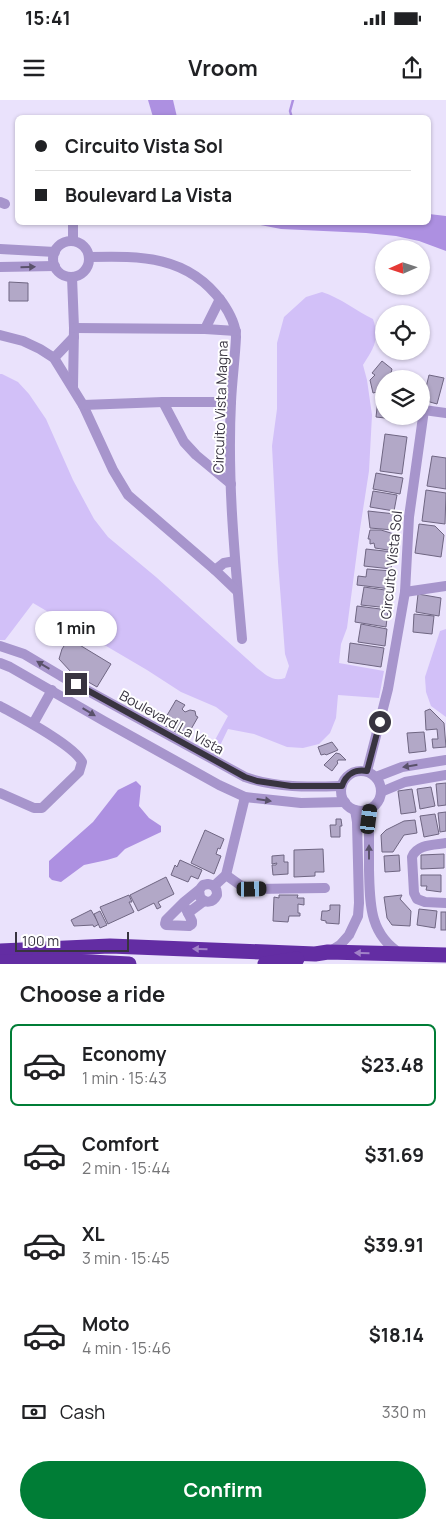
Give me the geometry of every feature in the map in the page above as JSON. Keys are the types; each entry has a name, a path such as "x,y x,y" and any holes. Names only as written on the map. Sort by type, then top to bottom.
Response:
{"highway":[{"path":"0,950 110,946 446,955"},
{"path":"265,964 322,953"},
{"path":"0,962 129,964"}],"street":[{"path":"73,225 73,241"},
{"path":"73,241 84,246 89,257 86,268 78,275 72,276 62,274 55,266 54,257 55,252 62,244 73,241"},
{"path":"0,249 55,252"},
{"name":"Circuito Vista Magna","path":"89,257 147,259 178,266 201,279 210,287 232,319 236,331 231,402 231,484 237,591 242,639"},
{"path":"0,267 55,266"},
{"path":"72,276 73,387"},
{"name":"Circuito Vista Magna","path":"205,329 220,299"},
{"name":"Circuito Vista Magna","path":"74,333 205,329 236,331"},
{"path":"54,358 74,333"},
{"path":"0,335 24,341 54,358 83,405 113,470 128,495 237,591"},
{"name":"Circuito Vista Magna","path":"163,402 184,442 196,455 231,484"},
{"path":"83,405 231,402"},
{"name":"Circuito Vista Sol","path":"430,410 446,413"},
{"name":"Circuito Vista Sol","path":"367,771 388,690 405,592 409,516 421,425"},
{"path":"215,570 224,564 235,561"},
{"path":"405,592 446,586"},
{"name":"Boulevard La Vista","path":"0,646 24,654 245,777 257,781 291,786 342,786"},
{"path":"0,663 245,797 301,803 345,802"},
{"path":"33,724 52,690"},
{"path":"0,706 33,724 87,762 39,812 0,793"},
{"path":"175,760 183,744"},
{"path":"376,778 402,767 446,760"},
{"path":"356,771 367,771 376,778 381,787 381,792 378,802 371,808 362,811 355,810 345,802 342,797 342,786 347,776 356,771"},
{"path":"381,792 406,782 446,775"},
{"path":"214,886 226,875 245,797"},
{"path":"371,808 369,819 372,913 378,930 388,944 402,954"},
{"path":"322,953 345,940 353,929 358,916 357,822 355,810"},
{"path":"446,843 419,848 412,857 414,893 418,899 425,902 446,903"},
{"path":"226,875 240,885 252,889 325,888"},
{"path":"183,903 192,921 191,925 165,924 166,920 183,903 199,890 200,887 208,884 214,886 217,892 215,898 210,902 204,901 200,896 199,890"},
{"path":"188,913 204,901"},
{"path":"353,929 366,924 378,930"}],"shaded area":[{"path":"148,100 173,100 177,115 152,115"},
{"path":"431,214 446,216 446,251 430,245 430,240 414,240 366,233 281,229 260,225 431,225"},
{"path":"322,292 373,319 375,326 375,343 363,365 372,415 369,471 347,628 341,644 339,663 384,671 379,698 338,695 336,718 330,733 319,744 303,748 287,747 254,734 228,729 215,756 209,751 228,716 216,707 181,692 33,603 5,640 0,640 0,374 18,382 29,394 46,419 73,480 94,519 108,537 156,577 257,668 273,678 285,678 289,666 285,654 272,446 277,409 277,343 284,317 306,297"},
{"path":"446,629 446,717 431,706 426,692 425,677 440,631"},
{"path":"136,781 141,786 139,806 149,818 161,826 161,832 125,849 117,857 84,865 61,882 52,880 49,877 49,861 93,822 118,790"}],"building":[{"path":"9,282 28,283 28,301 9,301"},
{"path":"382,361 392,369 375,370 375,375 372,373"},
{"path":"375,375 375,392 373,393 370,380"},
{"path":"430,375 444,378 437,404 430,402"},
{"path":"385,434 407,437 402,474 380,471"},
{"path":"432,456 446,458 446,489 427,486"},
{"path":"376,473 403,478 400,494 373,489"},
{"path":"426,490 446,493 445,524 422,521"},
{"path":"373,491 397,495 394,511 370,507"},
{"path":"368,511 395,514 393,530 370,528"},
{"path":"419,524 435,526 444,535 441,557 415,553"},
{"path":"370,530 381,530 394,534 394,543 388,550 375,548 374,543 370,544 370,539 368,539"},
{"path":"366,549 393,552 391,569 364,566"},
{"path":"367,569 392,571 391,589 357,585 358,576 366,577"},
{"path":"364,587 392,591 389,608 361,605"},
{"path":"418,594 441,598 439,616 416,612"},
{"path":"357,606 388,610 386,627 355,622"},
{"path":"414,614 434,616 432,634 413,632"},
{"path":"361,624 387,629 385,646 358,642"},
{"path":"73,641 111,664 97,687 71,672 59,659 66,643"},
{"path":"350,643 384,648 381,667 348,662"},
{"path":"176,700 185,705 182,709 185,712 195,711 198,717 186,738 162,724"},
{"path":"430,709 444,723 446,747 433,748 432,739 438,739 437,729 426,730 425,711"},
{"path":"424,732 426,751 409,753 407,733"},
{"path":"332,742 338,750 321,755 318,747"},
{"path":"336,753 346,760 338,760 332,771 324,765"},
{"path":"446,783 446,805 438,806 436,784"},
{"path":"431,787 435,806 420,809 417,789"},
{"path":"412,789 416,812 401,814 398,791"},
{"path":"446,812 446,831 440,832 438,813"},
{"path":"435,814 439,834 424,837 420,816"},
{"path":"336,819 341,819 340,837 331,837 330,825 336,825"},
{"path":"415,820 417,833 404,835 393,852 382,852 381,835 386,830 404,821"},
{"path":"205,830 224,839 216,854 221,856 214,874 191,863"},
{"path":"323,849 324,872 315,872 315,876 294,877 294,850"},
{"path":"444,854 444,868 421,869 421,855"},
{"path":"284,855 284,862 288,862 288,874 273,875 272,865 277,863 272,864 272,856"},
{"path":"399,855 400,871 385,872 384,856"},
{"path":"180,860 202,870 198,879 191,876 188,882 171,875 175,865 177,867"},
{"path":"421,875 441,875 441,892 426,890 427,886 421,886"},
{"path":"166,877 174,894 158,902 161,907 157,909 154,903 138,911 130,895"},
{"path":"129,895 132,902 129,902 134,912 108,924 100,907"},
{"path":"279,895 298,895 297,898 304,898 304,905 298,904 300,916 289,916 288,922 273,921 274,897 279,898"},
{"path":"402,895 400,899 411,911 410,926 392,925 387,918 384,897"},
{"path":"330,905 340,905 339,924 326,923 326,921 321,920 322,911 330,910"},
{"path":"419,909 437,911 435,928 417,925"},
{"path":"91,910 99,924 94,927 93,925 74,926 71,920"},
{"path":"100,911 107,925 100,928 94,914"},
{"path":"441,912 446,912 446,930 441,930"}],"waterway":[{"path":"291,115 290,111 293,100"}],"route":[{"path":"76,684 215,762 245,777 276,785 308,787 342,786 347,776 351,773 362,770 367,771 380,722"}]}
